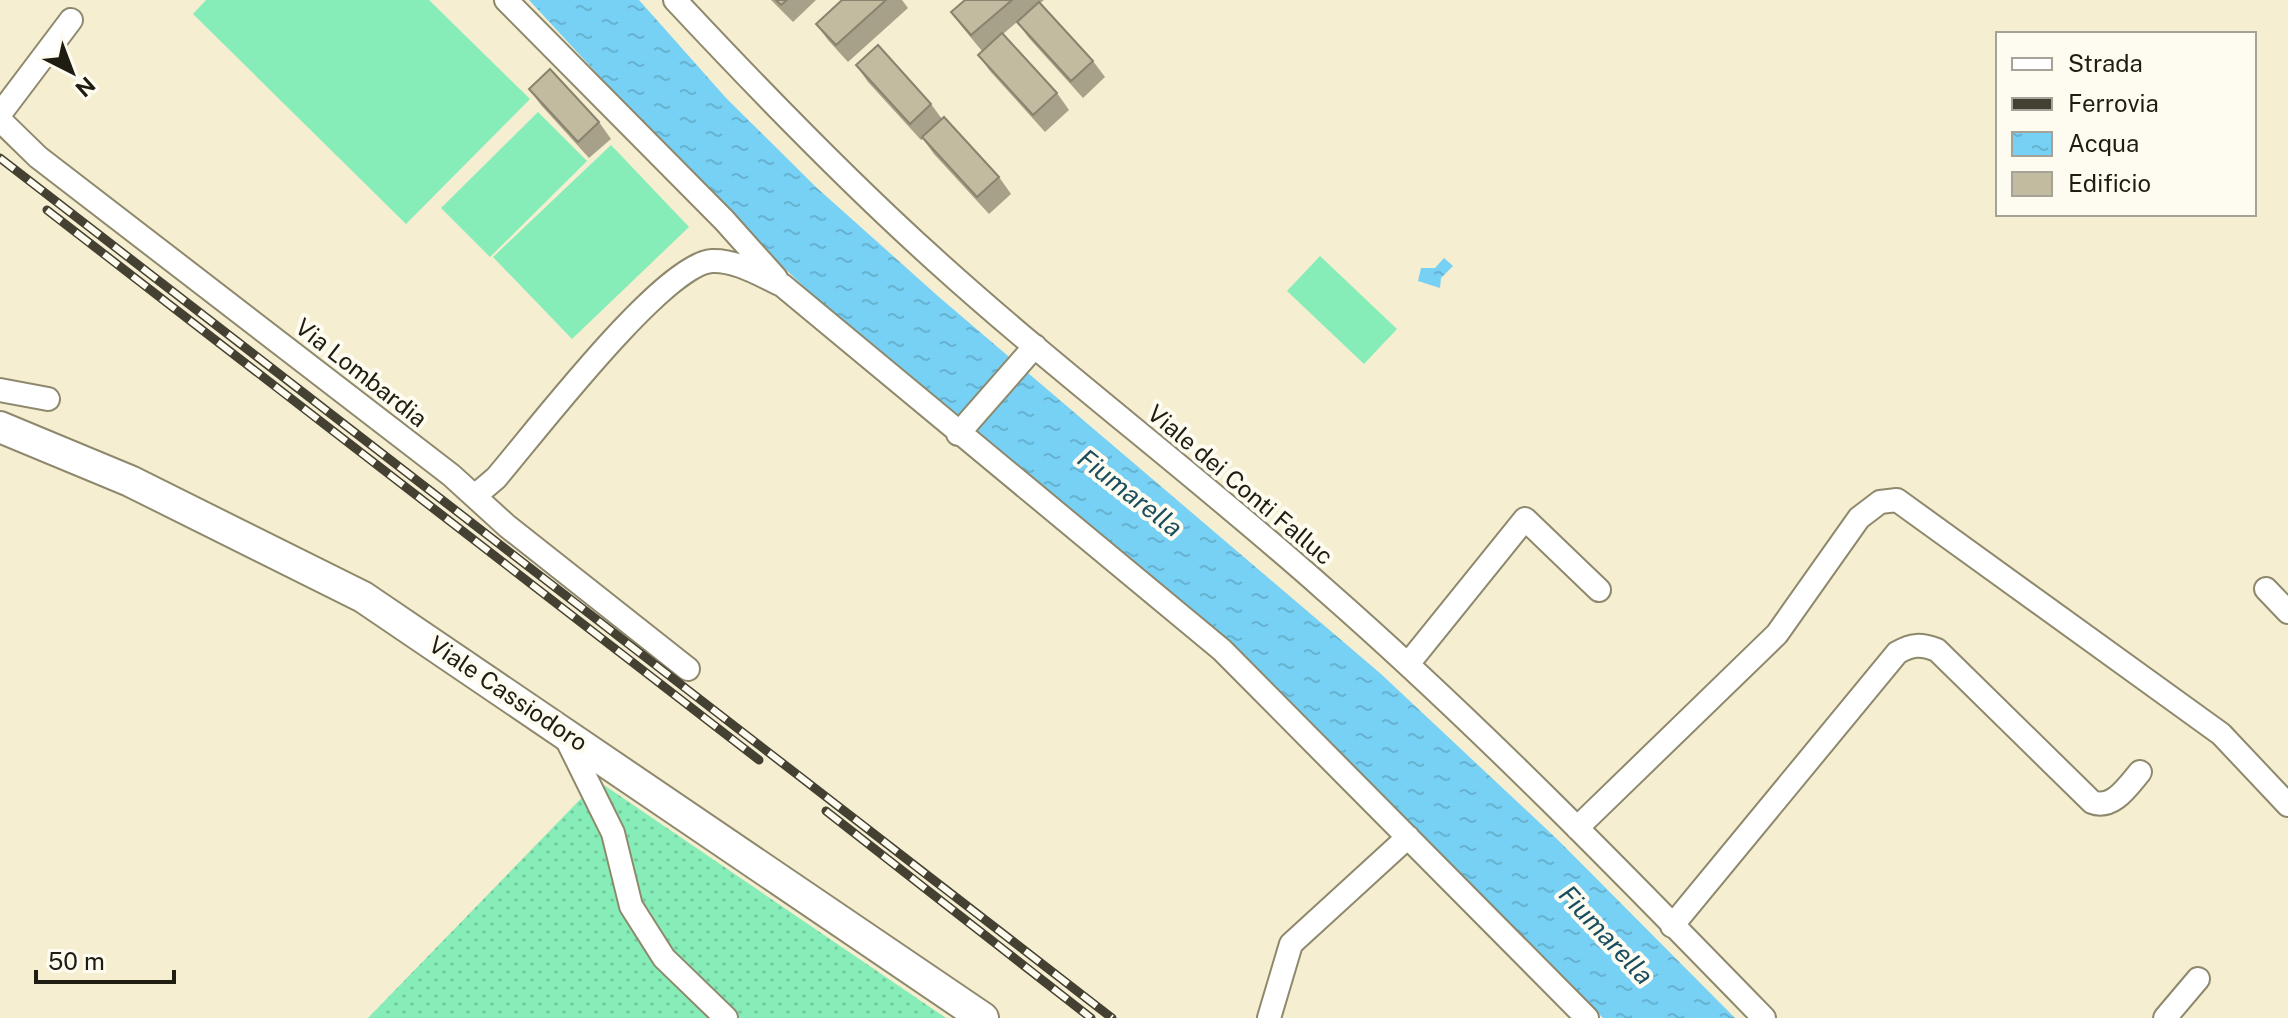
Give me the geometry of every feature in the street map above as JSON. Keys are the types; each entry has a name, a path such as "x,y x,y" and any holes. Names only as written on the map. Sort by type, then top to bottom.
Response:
{"main road":[{"name":"Viale Cassiodoro","path":"0,427 130,481 330,579 562,729 983,1018"}],"street":[{"path":"506,0 724,220 782,285 1222,650 1587,1018"},
{"name":"Viale dei Conti Falluc","path":"675,0 835,167 936,261 1028,354 1321,586 1408,664 1577,828 1764,1018"},
{"name":"Via Lombardia","path":"71,20 0,117 38,157 476,495 507,526 688,669"},
{"path":"476,495 496,478 608,347 663,289 688,269 710,261 732,263 782,285"},
{"path":"961,431 1028,354"},
{"path":"0,390 48,399"},
{"path":"1577,828 1777,634 1859,518 1880,502 1897,500 2221,734 2288,805"},
{"path":"1408,664 1525,519 1599,590"},
{"path":"2266,589 2288,612"},
{"path":"1672,926 1897,653 1909,646 1922,645 1937,650 2092,802 2099,805 2112,801 2140,772"},
{"path":"562,729 613,833 631,906 664,958 726,1018"},
{"path":"1269,1018 1291,944 1408,837"},
{"path":"2165,1018 2198,979"}],"green space":[{"path":"206,0 429,0 530,99 406,224 193,14"},
{"path":"538,112 587,161 490,257 441,208"},
{"path":"611,145 689,227 572,339 493,257"},
{"path":"1320,256 1397,329 1364,364 1287,291"},
{"path":"598,781 946,1018 368,1018"}],"water":[{"name":"Fiumarella","path":"529,0 639,0 727,99 817,188 939,297 1381,674 1558,840 1735,1018 1603,1018 1297,709 1178,604 851,331 726,213"},
{"path":"1444,258 1453,266 1441,278 1440,288 1418,281 1421,268 1435,268"}],"building":[{"path":"842,0 886,0 836,45 816,24"},
{"path":"965,0 1012,0 971,35 951,12"},
{"path":"1039,2 1093,61 1071,81 1017,22"},
{"path":"1002,33 1057,93 1033,115 978,55"},
{"path":"878,45 931,104 910,124 856,65"},
{"path":"550,69 599,122 578,142 529,89"},
{"path":"944,117 999,177 977,197 922,137"}],"railway":[{"path":"0,158 1112,1018"},
{"path":"47,210 759,760"},
{"path":"826,811 1091,1018"}]}
